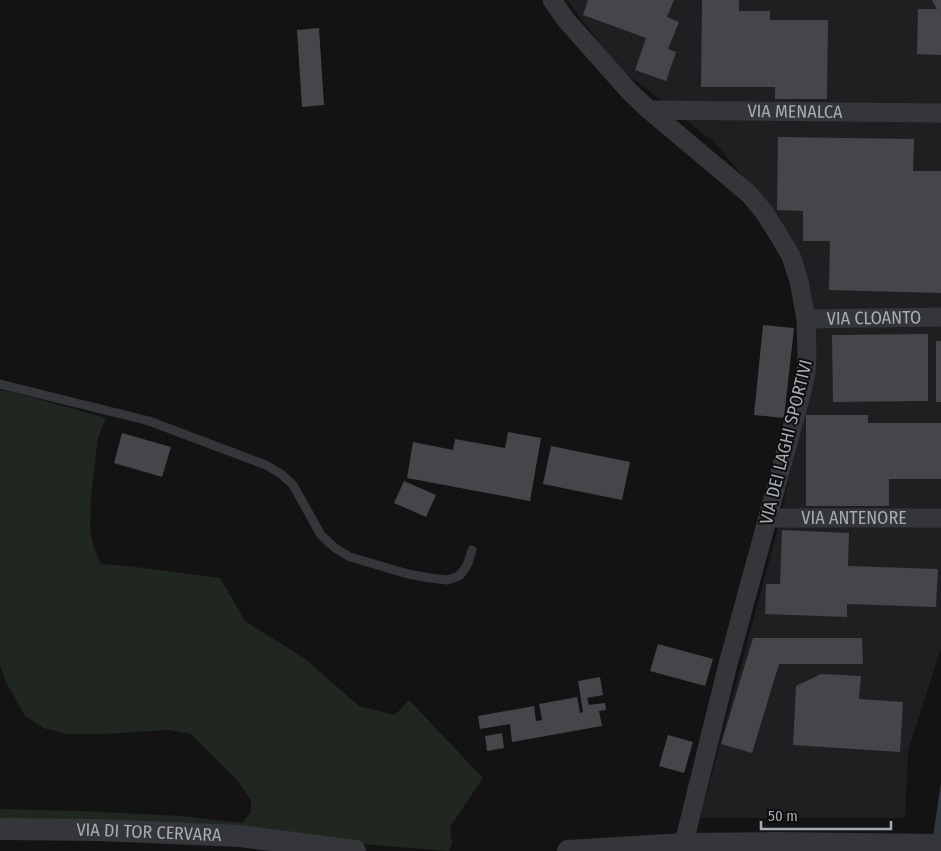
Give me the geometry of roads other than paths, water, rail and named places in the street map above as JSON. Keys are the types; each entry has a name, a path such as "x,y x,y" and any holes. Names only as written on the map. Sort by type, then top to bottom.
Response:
{"street":[{"name":"VIA DEI LAGHI SPORTIVI","path":"552,0 566,20 629,91 749,194 764,212 791,256 799,282 806,319 806,373 727,668 682,848"},
{"name":"VIA MENALCA","path":"650,110 941,113"},
{"name":"VIA CLOANTO","path":"806,319 941,317"},
{"name":"VIA ANTENORE","path":"768,518 941,518"},
{"name":"VIA DI TOR CERVARA","path":"0,829 98,830 240,836 355,851"},
{"path":"568,851 776,843 941,845"}],"lane":[{"path":"0,384 149,421 266,465 281,474 292,485 321,534 335,548 350,557 408,574 447,580 458,576 464,570 472,550"}]}
